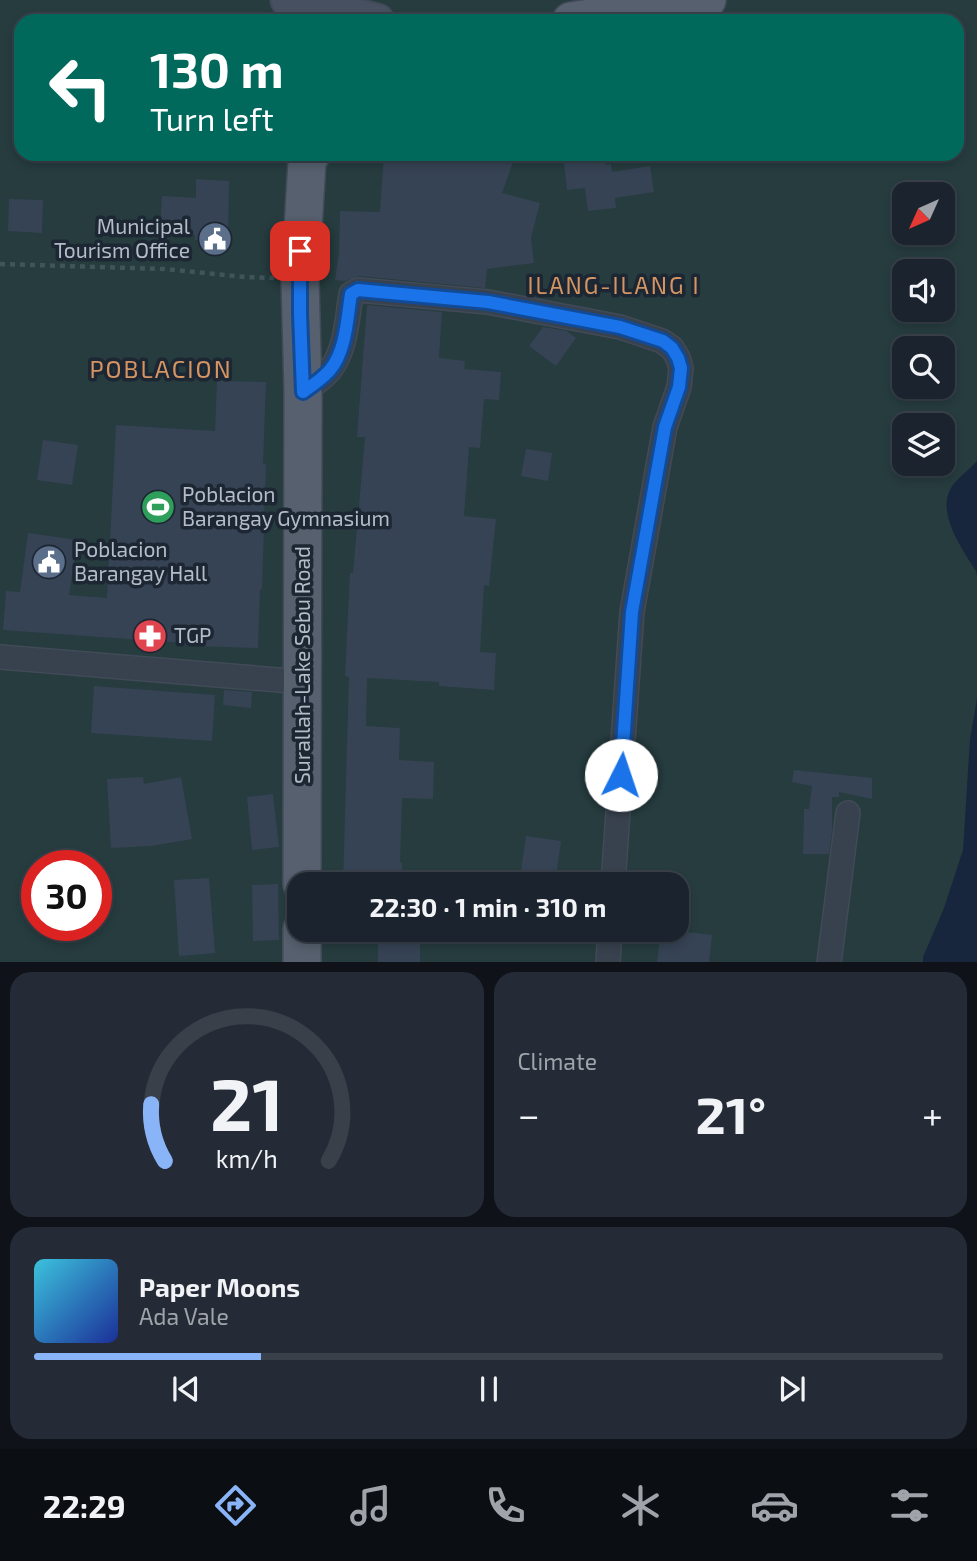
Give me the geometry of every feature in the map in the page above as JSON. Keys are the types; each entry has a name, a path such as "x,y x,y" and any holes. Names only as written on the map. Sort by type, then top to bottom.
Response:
{"main road":[{"path":"289,0 348,14"},
{"path":"616,14 707,0"},
{"name":"Surallah-Lake Sebu Road","path":"302,872 303,392 300,279 307,161"},
{"path":"302,942 302,962"}],"street":[{"path":"303,392 322,379 335,362 342,344 351,294 358,290 488,302 620,327 663,341 672,348 681,368 680,378 665,427 632,612 614,872"},
{"path":"0,657 303,682"},
{"path":"830,962 848,814"},
{"path":"608,962 609,942"}],"path":[{"path":"0,264 164,270 300,279"}],"green space":[{"path":"0,0 977,0 977,962 0,962"}],"water":[{"path":"977,461 977,576 952,529 947,506 953,485"},
{"path":"977,699 977,962 923,962 963,850 970,739"}],"building":[{"path":"384,161 513,161 502,193 540,203 531,238 534,263 487,269 485,288 359,276 345,281 335,280 340,211 380,212"},
{"path":"564,161 606,161 606,165 611,164 612,172 650,166 654,192 615,198 616,208 588,211 585,188 567,190"},
{"path":"196,179 229,181 228,241 195,240 195,235 160,233 162,196 196,198"},
{"path":"9,199 43,200 42,233 8,231"},
{"path":"367,305 442,312 439,358 465,361 464,369 501,372 499,400 484,399 480,448 469,447 464,516 496,519 489,586 484,585 480,652 496,653 494,690 439,686 439,682 367,678 366,726 400,728 399,760 434,762 433,799 402,798 402,872 343,872 349,677 345,676 350,573 353,573 365,437 357,437"},
{"path":"543,327 567,331 576,338 556,366 529,346"},
{"path":"217,381 266,382 263,464 266,464 258,648 197,646 3,630 6,591 20,592 28,533 77,540 69,595 107,598 116,425 215,431"},
{"path":"43,440 78,445 72,485 37,480"},
{"path":"526,449 552,453 548,481 521,476"},
{"path":"94,686 215,695 212,741 91,733"},
{"path":"224,690 252,692 251,708 223,705"},
{"path":"794,770 872,778 872,799 839,792 839,797 832,797 829,854 803,854 804,809 809,809 812,786 792,782"},
{"path":"143,777 144,784 181,777 192,839 151,846 111,848 107,779"},
{"path":"273,794 279,847 252,850 247,797"},
{"path":"526,836 561,841 557,872 521,872"},
{"path":"209,878 215,953 179,956 174,880"},
{"path":"278,884 279,940 253,941 252,885"},
{"path":"689,932 712,935 709,962 657,962 659,942 689,942"},
{"path":"378,942 420,942 420,962 378,962"}],"place":[{"name":"Municipal Tourism Office","path":"215,239"},
{"name":"Poblacion Barangay Gymnasium","path":"158,507"},
{"name":"Poblacion Barangay Hall","path":"49,562"},
{"name":"TGP","path":"150,636"}],"district":[{"name":"ILANG-ILANG I","path":"614,286"},
{"name":"POBLACION","path":"161,370"}],"route":[{"path":"300,251 303,392 332,368 342,344 351,294 358,290 488,302 620,327 663,341 672,348 681,368 679,387 665,427 632,612 621,775"}]}
